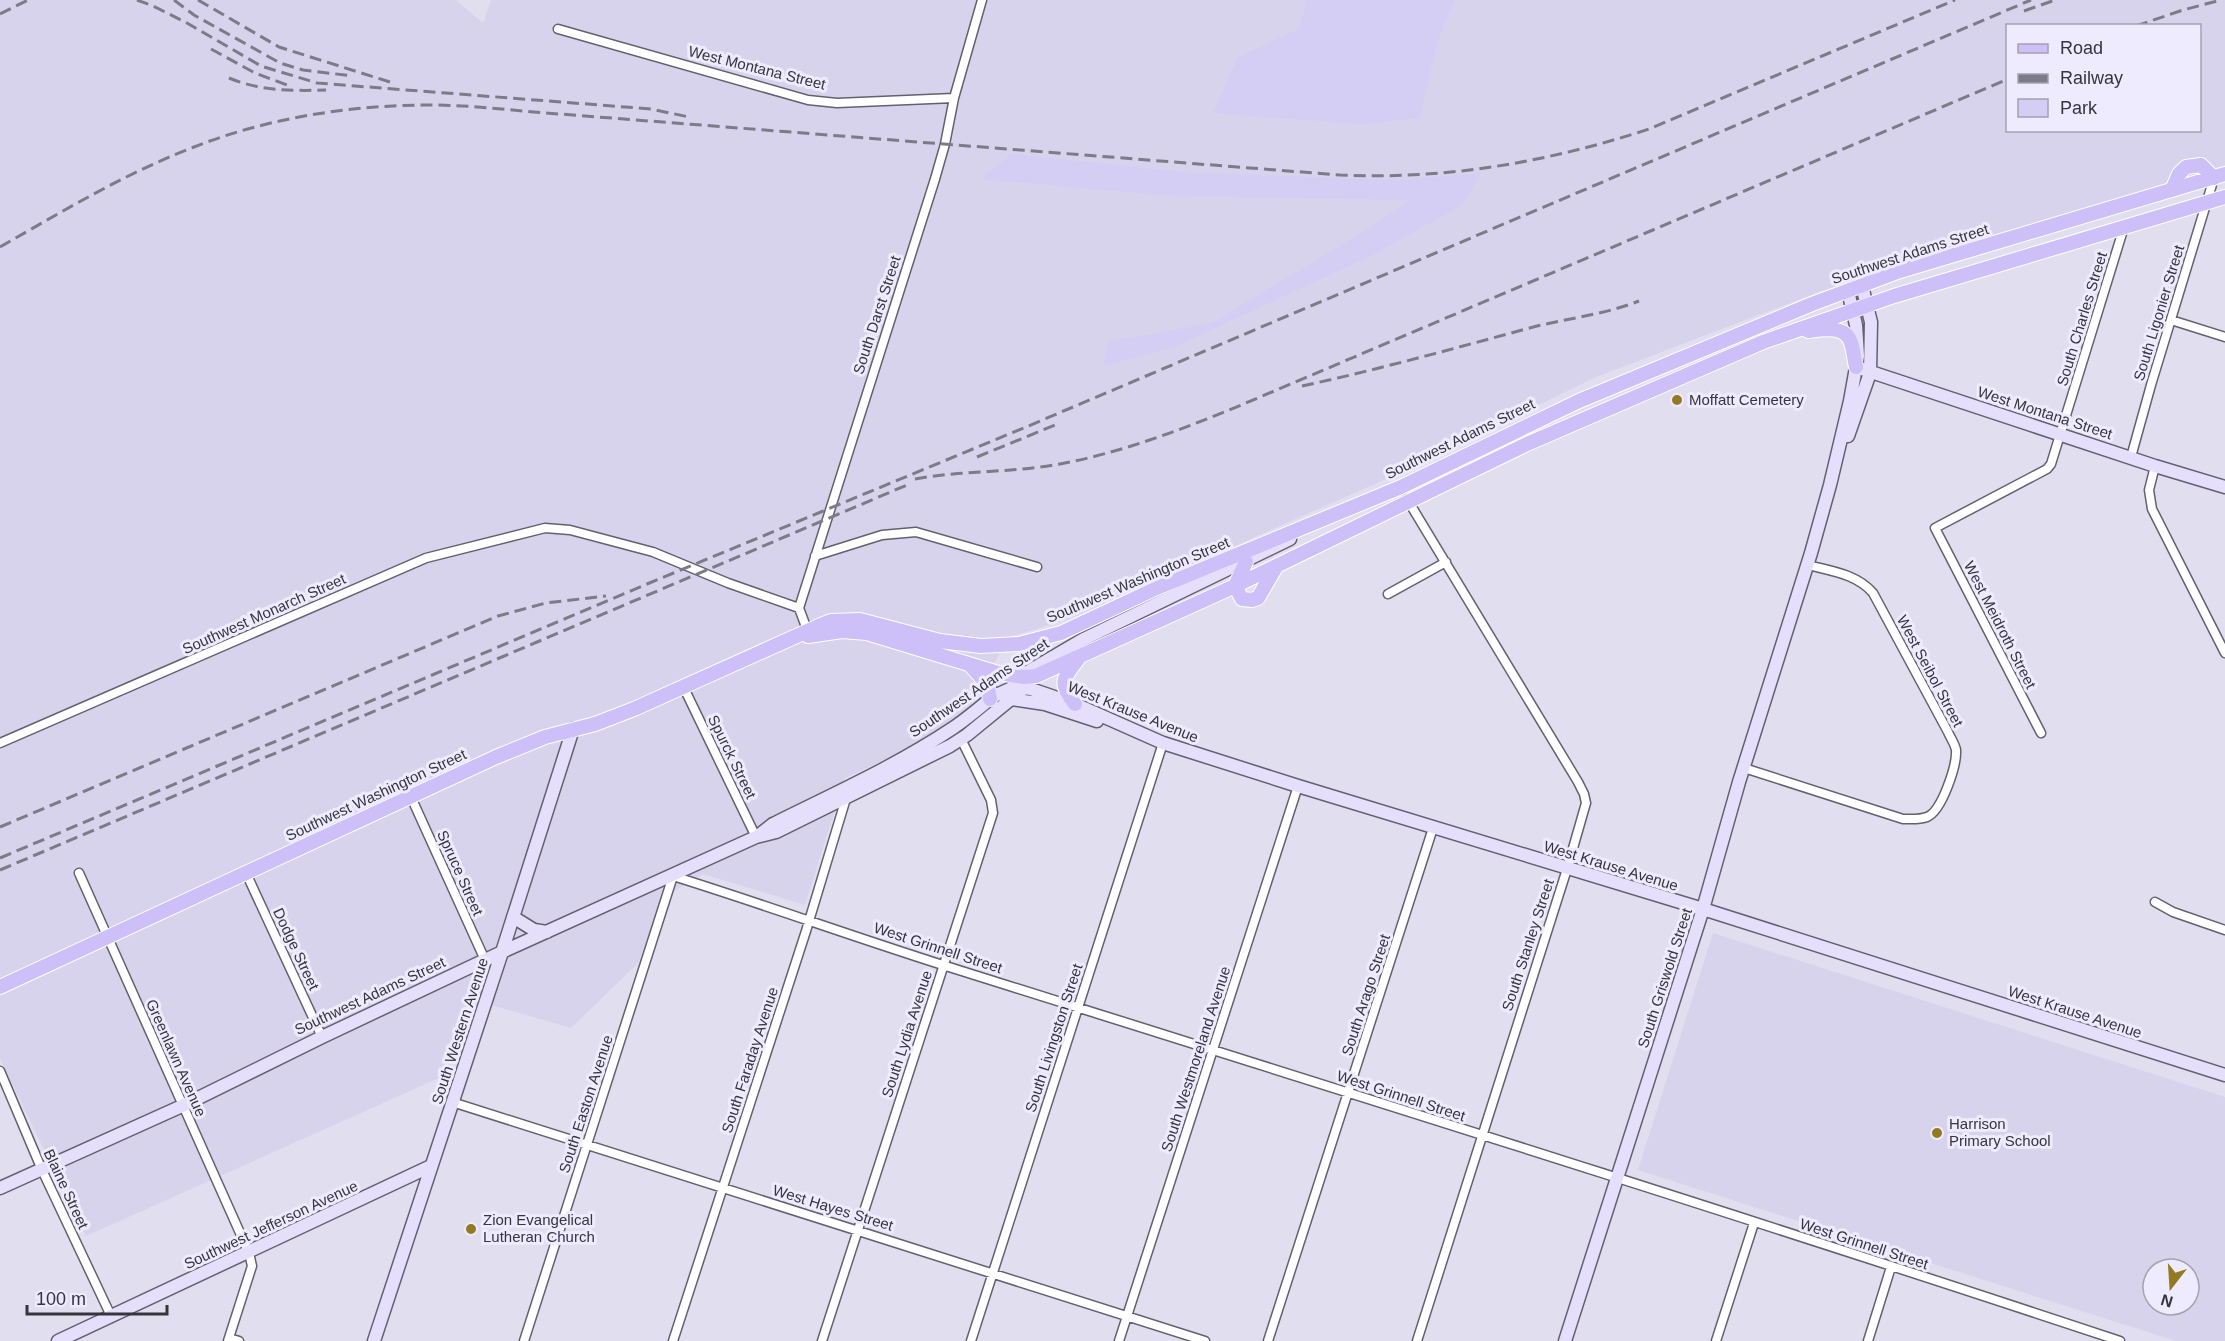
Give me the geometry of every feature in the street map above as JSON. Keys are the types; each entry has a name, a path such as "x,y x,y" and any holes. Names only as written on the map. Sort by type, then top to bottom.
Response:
{"main road":[{"path":"2172,190 2179,174 2186,167 2201,165 2220,176"},
{"name":"Southwest Adams Street","path":"1339,513 1401,487 1589,397 1746,331 1900,271 2220,176"},
{"name":"Southwest Adams Street","path":"1043,674 1235,586 1553,432 1763,342 1852,309 2124,227 2208,197 2225,197"},
{"path":"1763,342 1811,330 1837,330 1845,333 1851,340 1856,367"},
{"name":"Southwest Washington Street","path":"0,987 507,752 545,737 614,717 831,621 860,620 957,644 998,646 1035,641 1079,626 1159,587 1339,513"},
{"path":"1246,562 1235,586 1242,598 1252,600 1258,598 1277,566"},
{"name":"Southwest Washington Street","path":"808,633 842,631 867,633 1022,682 1030,677 1043,674"},
{"path":"1075,704 1065,691 1064,683 1065,677 1079,657"},
{"path":"970,665 987,684 991,698"}],"street":[{"name":"South Darst Street","path":"799,608 935,179 954,98 982,0"},
{"name":"West Montana Street","path":"558,29 808,100 837,103 954,98"},
{"name":"South Ligonier Street","path":"2131,457 2208,197 2220,176"},
{"path":"2190,185 2208,197"},
{"name":"South Charles Street","path":"1935,528 2047,469 2051,464 2124,227"},
{"name":"South Griswold Street","path":"1830,485 1870,373 1872,336 1862,286"},
{"name":"South Griswold Street","path":"1565,1341 1703,909 1744,768 1808,565 1830,485 1856,367 1858,338 1848,291"},
{"path":"2171,320 2225,337"},
{"name":"West Montana Street","path":"1856,367 2225,487"},
{"path":"2155,466 2149,490 2152,509 2225,653"},
{"name":"South Stanley Street","path":"1401,487 1584,794 1585,806 1567,869 1416,1341"},
{"name":"Southwest Adams Street","path":"848,792 954,728 991,698 1022,682 1082,640 1246,562 1339,513"},
{"name":"Southwest Monarch Street","path":"0,743 426,558 545,528 570,530 653,552 728,583 799,608"},
{"name":"West Meidroth Street","path":"1935,528 2041,733"},
{"path":"815,555 882,535 916,532 1037,567"},
{"path":"1388,594 1446,562"},
{"name":"West Seibol Street","path":"1744,768 1904,819 1918,820 1933,813 1941,804 1956,749 1873,593 1864,583 1850,576 1808,565"},
{"path":"799,608 808,633"},
{"name":"Southwest Adams Street","path":"0,1188 182,1106 502,952 756,837 773,824 961,739 1011,699 1022,682"},
{"name":"West Krause Avenue","path":"1022,682 1163,742 1433,828 1703,909 2225,1075"},
{"name":"Spurck Street","path":"684,688 756,837"},
{"path":"1011,699 1045,704 1163,742"},
{"name":"South Western Avenue","path":"374,1341 573,729"},
{"name":"South Lydia Avenue","path":"822,1341 994,810 961,739"},
{"name":"South Livingston Street","path":"971,1341 1163,742"},
{"name":"South Westmoreland Avenue","path":"1119,1341 1299,786"},
{"name":"South Faraday Avenue","path":"673,1341 810,920 848,792"},
{"name":"Spruce Street","path":"411,797 485,960"},
{"name":"South Arago Street","path":"1268,1341 1433,828"},
{"name":"Greenlawn Avenue","path":"79,873 249,1253"},
{"name":"Dodge Street","path":"246,873 322,1037"},
{"name":"West Grinnell Street","path":"673,876 943,965 1754,1222 2120,1341"},
{"name":"South Easton Avenue","path":"524,1341 673,876"},
{"path":"2155,902 2174,912 2225,930"},
{"path":"513,917 534,930 548,932"},
{"name":"Blaine Street","path":"0,1071 42,1170 111,1316"},
{"name":"West Hayes Street","path":"452,1102 1205,1341"},
{"name":"Southwest Jefferson Avenue","path":"58,1341 431,1166"},
{"path":"1716,1341 1754,1222"},
{"path":"239,1341 228,1340 252,1266 249,1253"},
{"path":"1868,1341 1891,1267"},
{"path":"81,1341 85,1328"}],"shaded area":[{"path":"0,0 456,0 483,23 491,0 2225,0 2225,165 1819,292 1596,377 1402,472 1067,620 1008,637 974,702 958,718 917,745 845,778 805,905 703,874 661,899 639,962 571,1028 474,1000 448,1074 86,1236 0,1059"},
{"name":"Harrison Primary School","path":"1713,933 2225,1097 2225,1341 2176,1341 1638,1170"}],"green space":[{"path":"1307,0 1454,0 1436,47 1420,118 1362,124 1213,113 1238,57 1299,29"},
{"path":"1012,154 1189,173 1398,180 1481,173 1462,205 1370,256 1176,346 1103,366 1109,342 1212,323 1368,229 1410,200 1164,195 981,179"}],"railway":[{"path":"0,14 28,0"},
{"path":"137,0 187,23 261,66 317,83 651,109 689,117"},
{"path":"174,0 194,15 280,63 303,70 353,76"},
{"path":"198,0 279,47 393,83"},
{"path":"0,247 119,181 194,147 280,121 370,107 443,105 482,107 1340,175 1419,175 1458,171 1573,151 1649,129 1955,0"},
{"path":"0,858 647,584 1026,427 2031,0"},
{"path":"2024,11 2055,0"},
{"path":"2142,24 2221,0"},
{"path":"211,49 255,73 287,85"},
{"path":"229,78 264,88 326,90"},
{"path":"915,479 1060,464 1108,453 1178,430 2006,80"},
{"path":"1302,386 1537,326 1601,313 1639,301"},
{"path":"977,457 1060,423"},
{"path":"0,870 907,485"},
{"path":"0,827 498,616 546,603 606,596"}],"place":[{"name":"Moffatt Cemetery","path":"1677,400"},
{"name":"Harrison Primary School","path":"1937,1133"},
{"name":"Zion Evangelical Lutheran Church","path":"471,1229"}]}
